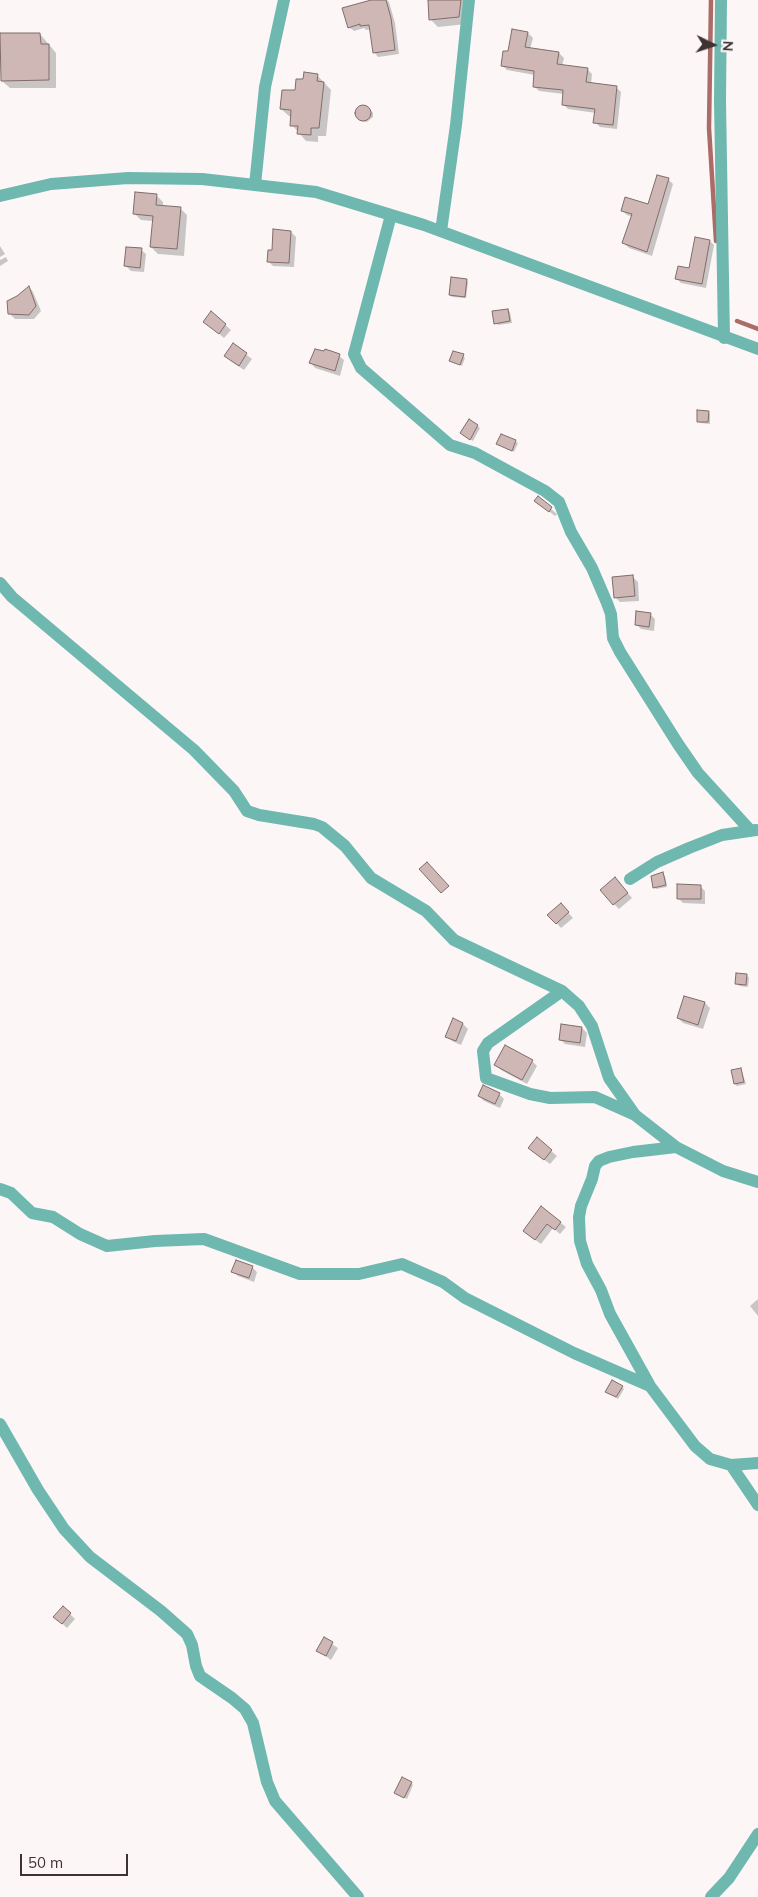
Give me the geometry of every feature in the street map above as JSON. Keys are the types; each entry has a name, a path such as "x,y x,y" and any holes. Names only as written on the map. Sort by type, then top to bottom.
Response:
{"street":[{"path":"255,185 265,87 284,0"},
{"path":"441,231 456,125 469,0"},
{"path":"721,0 720,101 724,338"},
{"path":"0,196 51,184 128,178 202,179 316,192 441,231 664,313 758,350"},
{"path":"390,215 354,354 361,368 450,445 475,454 545,491 559,502 571,532 592,568 607,603 611,614 613,638 620,652 698,773 754,830"},
{"path":"0,583 12,597 194,750 234,791 247,811 258,815 322,827 344,846 372,878 426,911 454,940 562,991 579,1006 592,1026 609,1078 635,1115"},
{"path":"630,879 656,862 689,848 722,835 754,830"},
{"path":"562,991 488,1043 483,1051 486,1078 530,1094 550,1098 595,1097 635,1115 676,1147 723,1171 758,1182"},
{"path":"676,1147 633,1152 599,1161 595,1166 581,1206 579,1217 580,1241 587,1264 610,1314 650,1386 695,1446 710,1459 731,1465 758,1463"},
{"path":"0,1189 11,1193 32,1213 53,1218 80,1234 107,1246 204,1239 300,1274 359,1274 402,1264 443,1282 465,1298 574,1353 650,1386"},
{"path":"0,1424 38,1490 64,1529 90,1557 183,1630 192,1645 200,1676 245,1709 253,1723 266,1782 275,1802 358,1897"},
{"path":"731,1465 758,1505"},
{"path":"711,1897 729,1878 758,1834"}],"building":[{"path":"371,0 386,0 391,18 395,50 373,53 369,25 360,26 360,24 348,28 342,8"},
{"path":"428,0 461,0 459,17 429,20"},
{"path":"512,29 528,32 525,47 559,52 557,64 588,68 586,82 617,86 613,125 593,123 595,109 562,105 563,90 533,87 534,71 501,66 503,51 508,51"},
{"path":"0,33 40,33 41,44 49,44 49,80 1,81"},
{"path":"304,72 318,74 317,81 324,82 319,128 311,128 311,135 297,134 298,126 290,126 291,110 280,109 282,90 295,90 296,79 303,79"},
{"path":"360,105 366,105 371,110 369,119 360,121 355,116 355,110"},
{"path":"657,175 669,178 647,252 622,243 632,214 621,211 625,197 648,204"},
{"path":"135,192 157,194 156,205 181,207 177,249 150,247 153,216 133,214"},
{"path":"273,229 291,231 289,263 267,262 268,250 272,250"},
{"path":"695,237 710,240 702,284 675,279 678,266 689,268"},
{"path":"126,247 142,248 140,268 124,266"},
{"path":"451,277 467,279 465,297 449,295"},
{"path":"29,286 36,306 29,315 8,314 7,301 17,296"},
{"path":"508,309 510,321 494,324 492,311"},
{"path":"211,311 226,324 219,334 203,322"},
{"path":"233,343 247,353 239,366 224,356"},
{"path":"315,349 324,351 325,349 340,354 335,371 309,363"},
{"path":"453,351 464,354 460,365 449,361"},
{"path":"697,410 709,411 708,422 697,422"},
{"path":"469,419 478,425 470,440 460,433"},
{"path":"501,434 516,440 512,451 496,444"},
{"path":"538,496 552,507 549,512 534,501"},
{"path":"633,575 635,596 614,598 612,577"},
{"path":"636,611 651,613 649,627 635,625"},
{"path":"427,862 449,886 441,893 419,869"},
{"path":"663,872 666,885 653,888 651,876"},
{"path":"615,877 628,893 613,905 600,890"},
{"path":"677,884 701,885 701,899 677,899"},
{"path":"561,903 569,912 556,924 547,915"},
{"path":"736,973 747,974 746,985 735,984"},
{"path":"684,996 705,1002 698,1025 677,1018"},
{"path":"453,1018 463,1023 456,1041 445,1037"},
{"path":"561,1024 582,1027 580,1043 559,1040"},
{"path":"505,1045 533,1060 522,1080 494,1065"},
{"path":"741,1068 744,1082 734,1084 731,1070"},
{"path":"483,1085 500,1093 495,1104 478,1096"},
{"path":"537,1137 552,1150 544,1160 528,1148"},
{"path":"541,1206 561,1222 555,1230 547,1224 535,1240 523,1231"},
{"path":"236,1260 253,1266 249,1278 231,1272"},
{"path":"612,1380 623,1386 616,1397 605,1392"},
{"path":"63,1606 71,1613 62,1624 53,1617"},
{"path":"324,1637 333,1642 326,1656 316,1651"},
{"path":"402,1777 412,1782 404,1798 394,1793"}],"waterway":[{"path":"711,0 709,128 716,241"},
{"path":"737,321 758,329"}]}
